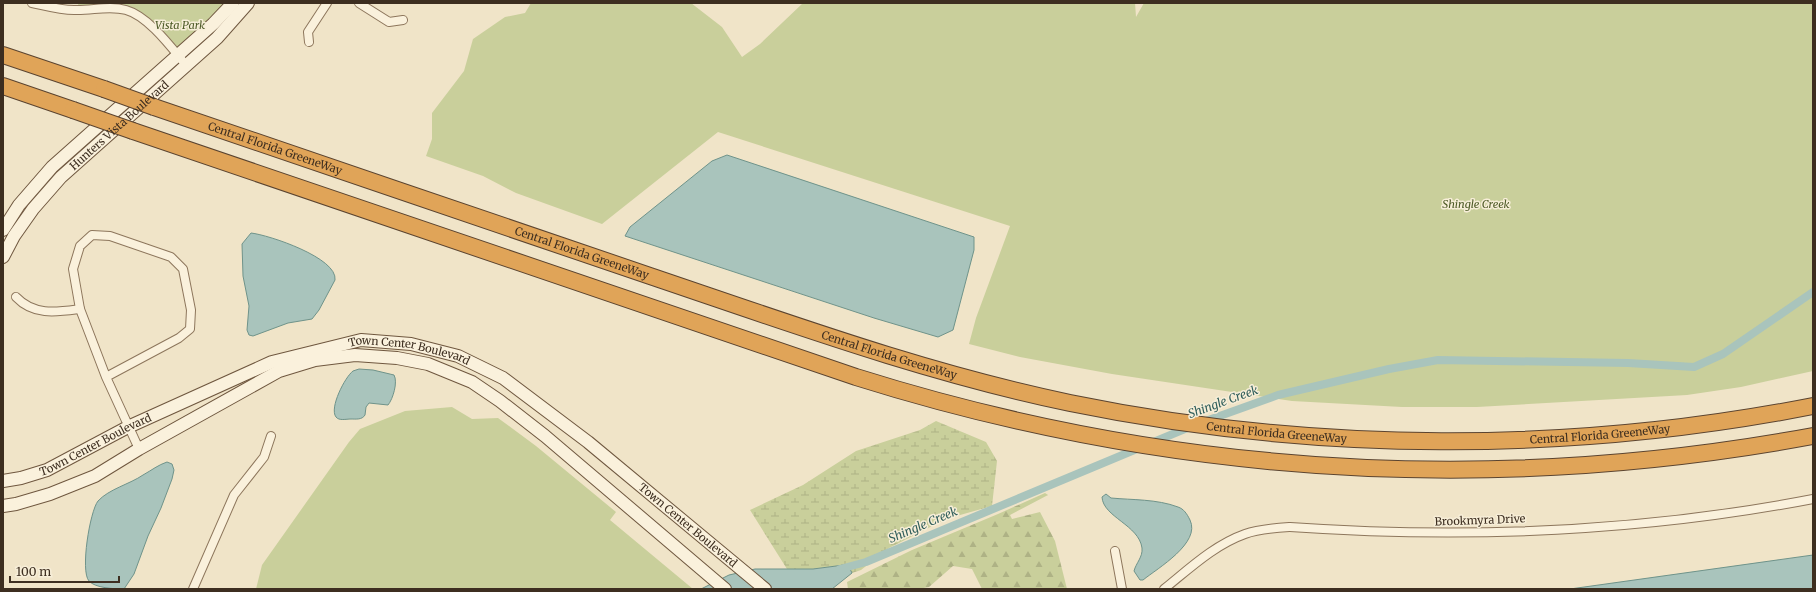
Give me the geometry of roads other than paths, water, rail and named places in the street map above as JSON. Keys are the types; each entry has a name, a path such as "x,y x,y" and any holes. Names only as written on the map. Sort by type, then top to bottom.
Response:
{"highway":[{"name":"Central Florida GreeneWay","path":"3,55 828,336 942,372 1077,404 1149,417 1229,428 1334,438 1452,441 1611,435 1691,426 1813,406"},
{"path":"3,86 786,353 896,389 978,412 1045,428 1226,458 1332,467 1413,471 1574,467 1653,460 1735,450 1813,436"}],"street":[{"path":"32,3 74,10 114,8 127,10 143,18 182,60"},
{"name":"Hunters Vista Boulevard","path":"3,257 14,236 33,209 61,177 182,60 233,3"},
{"name":"Hunters Vista Boulevard","path":"3,230 19,205 52,167 182,60 217,38 248,3"},
{"path":"309,42 308,32 327,3"},
{"path":"359,3 389,22 403,20"},
{"path":"106,377 179,338 190,329 192,310 183,269 171,256 110,236 92,235 80,246 73,269 80,309 106,377 139,449"},
{"path":"16,296 29,308 48,312 80,309"},
{"name":"Town Center Boulevard","path":"3,481 21,478 46,470 128,427 272,362 361,340 411,344 458,356 503,378 588,442 765,589"},
{"name":"Town Center Boulevard","path":"3,506 50,494 95,476 139,449 279,371 315,360 355,355 405,359 428,364 472,382 500,401 545,436 725,589"},
{"path":"193,589 231,500 243,482 264,457 271,436"},
{"name":"Brookmyra Drive","path":"1164,589 1222,544 1246,534 1268,529 1290,527 1449,533 1617,526 1714,516 1813,499"},
{"path":"1115,551 1122,589"}],"water":[{"path":"727,155 974,237 974,250 953,330 938,337 874,318 625,236 630,227 712,161"},
{"path":"251,233 272,238 301,249 326,264 333,272 335,280 319,310 312,319 288,323 253,336 249,335 247,330 249,306 243,276 242,244"},
{"path":"359,369 373,370 394,375 395,386 392,399 388,405 369,403 366,407 364,417 357,419 339,419 334,413 336,400 346,379 353,371"},
{"path":"167,462 172,464 174,470 172,479 134,574 124,589 105,588 92,583 86,575 85,566 89,528 98,501 108,493"},
{"path":"1106,494 1111,498 1153,501 1170,504 1182,509 1190,520 1192,529 1184,546 1167,562 1143,580 1140,580 1134,571 1142,551 1139,540 1135,533 1108,510 1102,497"},
{"path":"1813,555 1813,589 1570,589"},
{"path":"844,565 849,567 852,573 832,589 701,589 729,575 755,569 813,569"}],"waterway":[{"name":"Shingle Creek","path":"1203,422 1278,395 1389,369 1438,360 1628,363 1694,367 1723,354 1813,292"},
{"name":"Shingle Creek","path":"840,569 866,562 1192,426"}],"park label":[{"name":"Vista Park","path":"180,25"}]}
